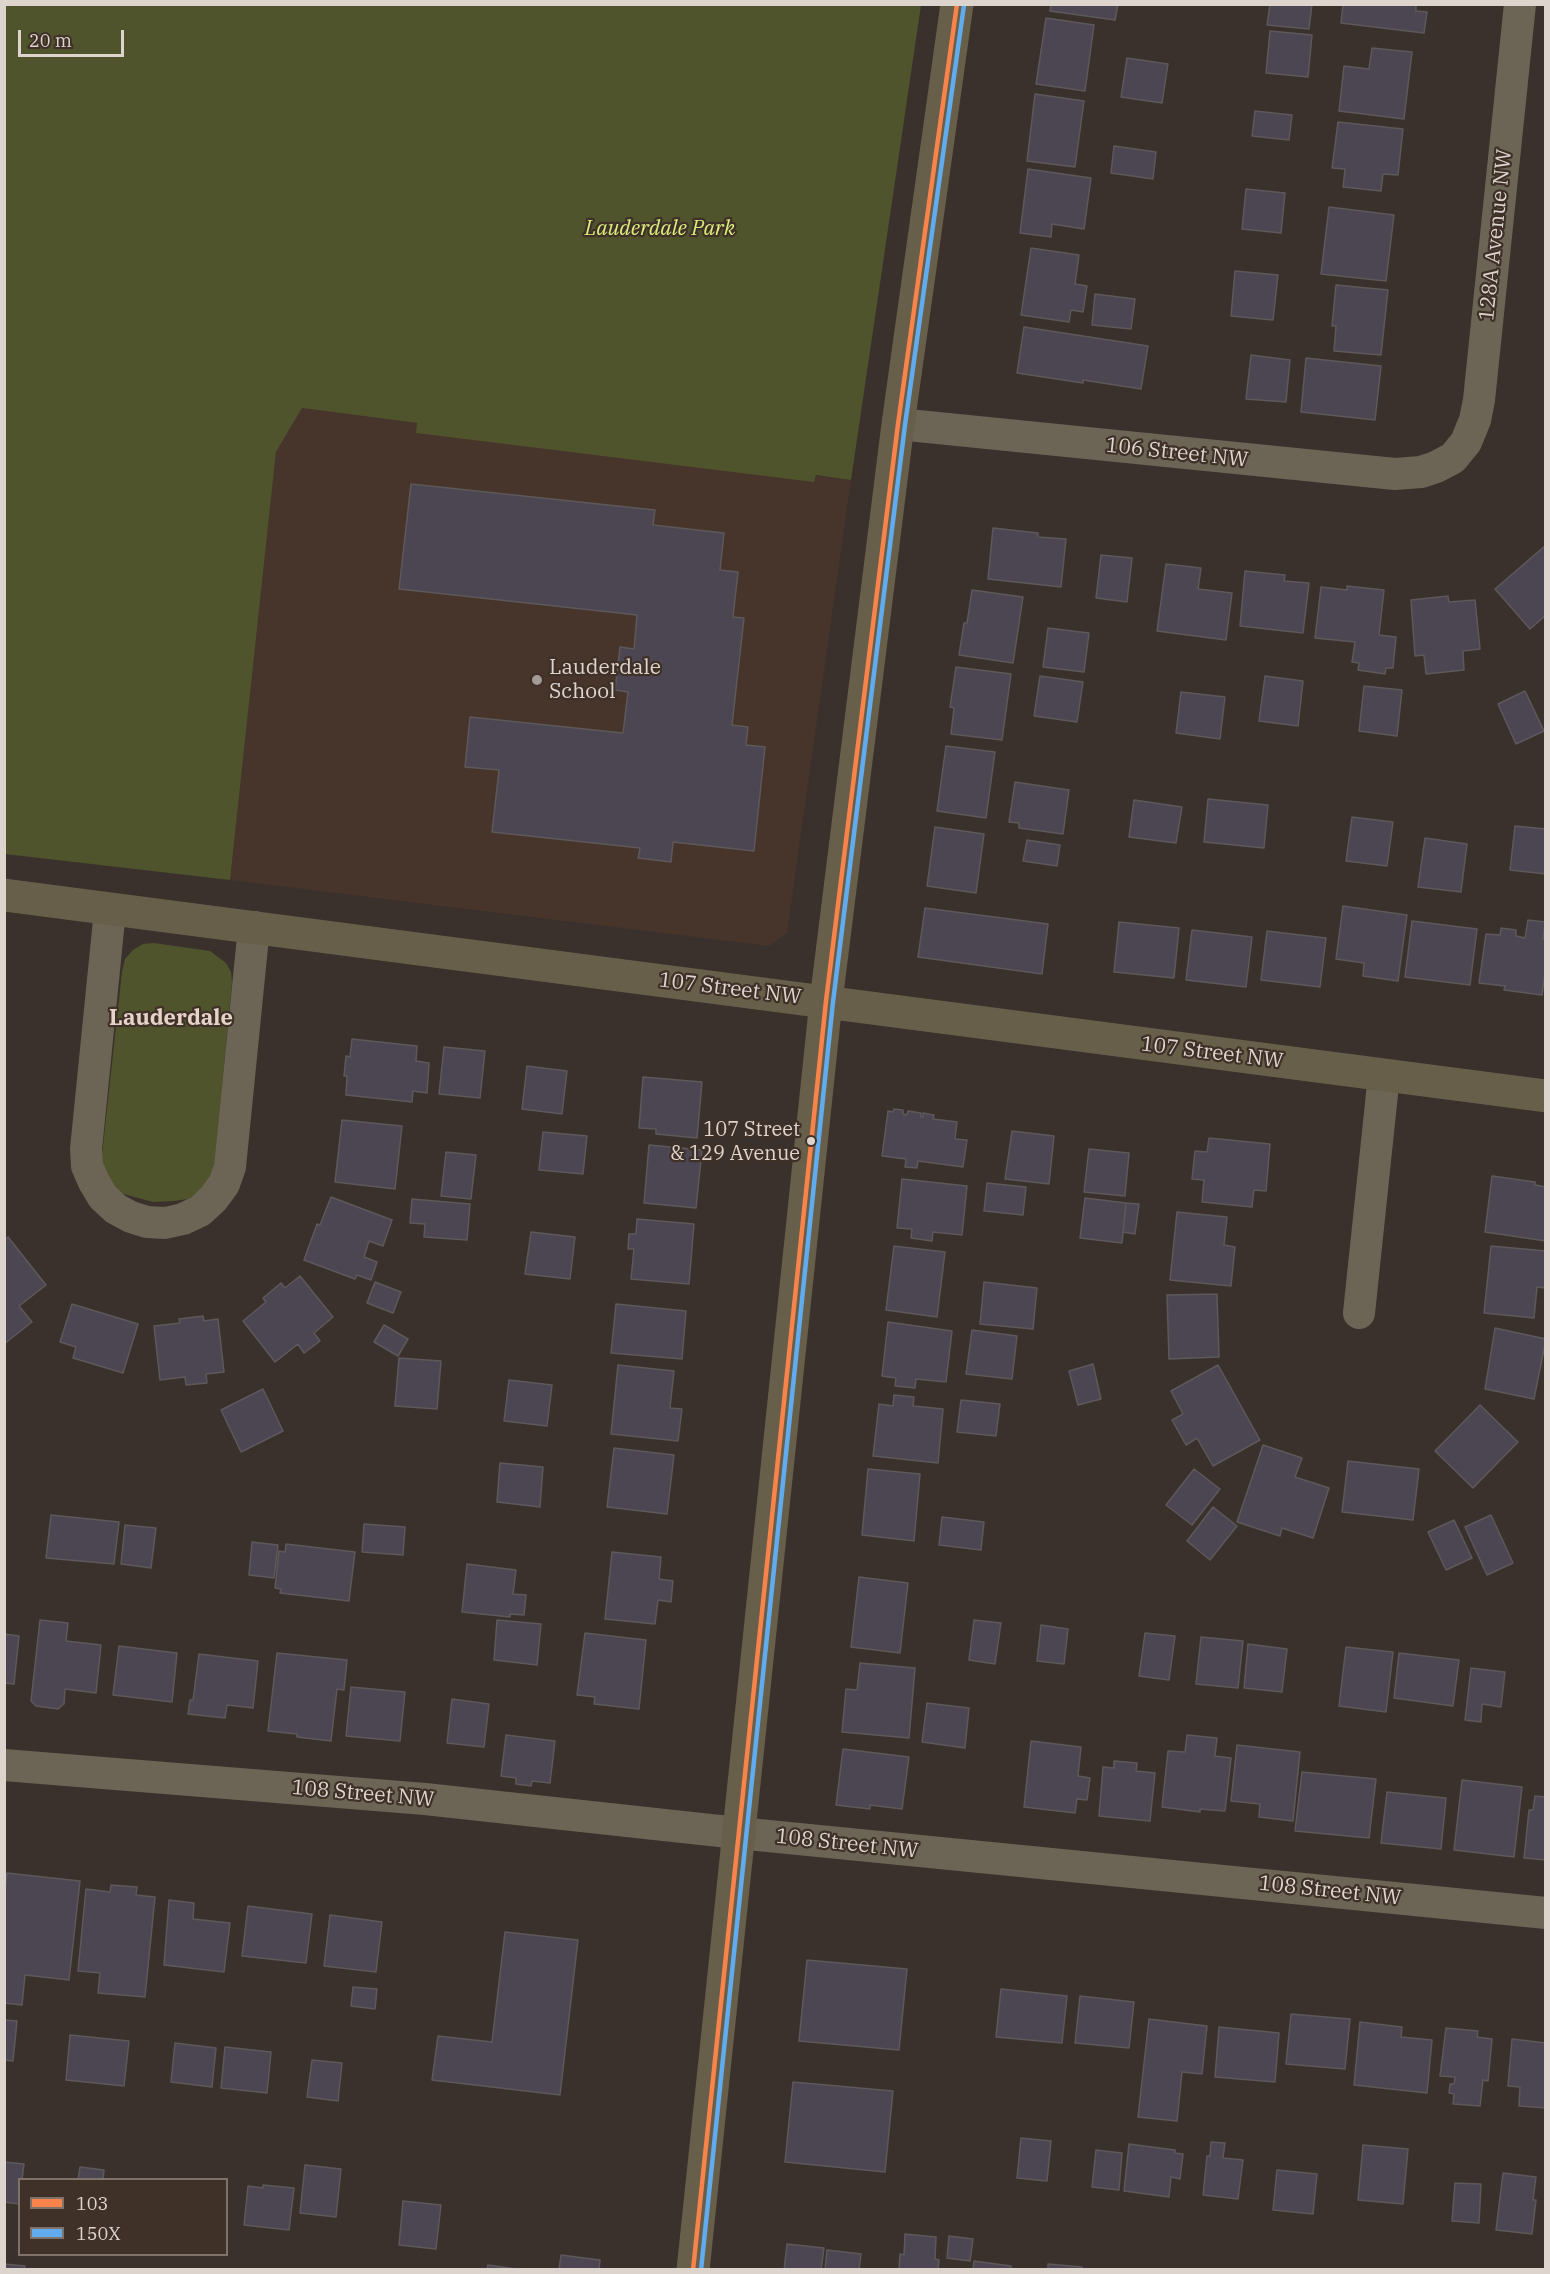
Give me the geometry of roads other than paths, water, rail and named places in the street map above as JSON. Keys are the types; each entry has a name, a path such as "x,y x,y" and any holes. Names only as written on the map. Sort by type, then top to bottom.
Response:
{"street":[{"path":"693,2270 826,1001 898,424 957,4"},
{"name":"128A Avenue NW","path":"1453,458 1466,442 1475,420 1479,400 1520,4"},
{"name":"106 Street NW","path":"898,424 1395,474 1421,472 1437,467 1453,458"},
{"name":"107 Street NW","path":"4,895 1545,1096"},
{"path":"110,910 86,1149 87,1166 93,1182 103,1197 116,1209 147,1222 165,1223 183,1219 200,1211 224,1185 230,1167 254,927"},
{"path":"1359,1313 1384,1075"},
{"name":"108 Street NW","path":"4,1765 425,1799 738,1833 1545,1912"}],"place":[{"name":"Lauderdale School","path":"537,680"},
{"name":"107 Street & 129 Avenue","path":"811,1141"}],"district":[{"name":"Lauderdale","path":"171,1019"}],"park label":[{"name":"Lauderdale Park","path":"660,229"}]}
